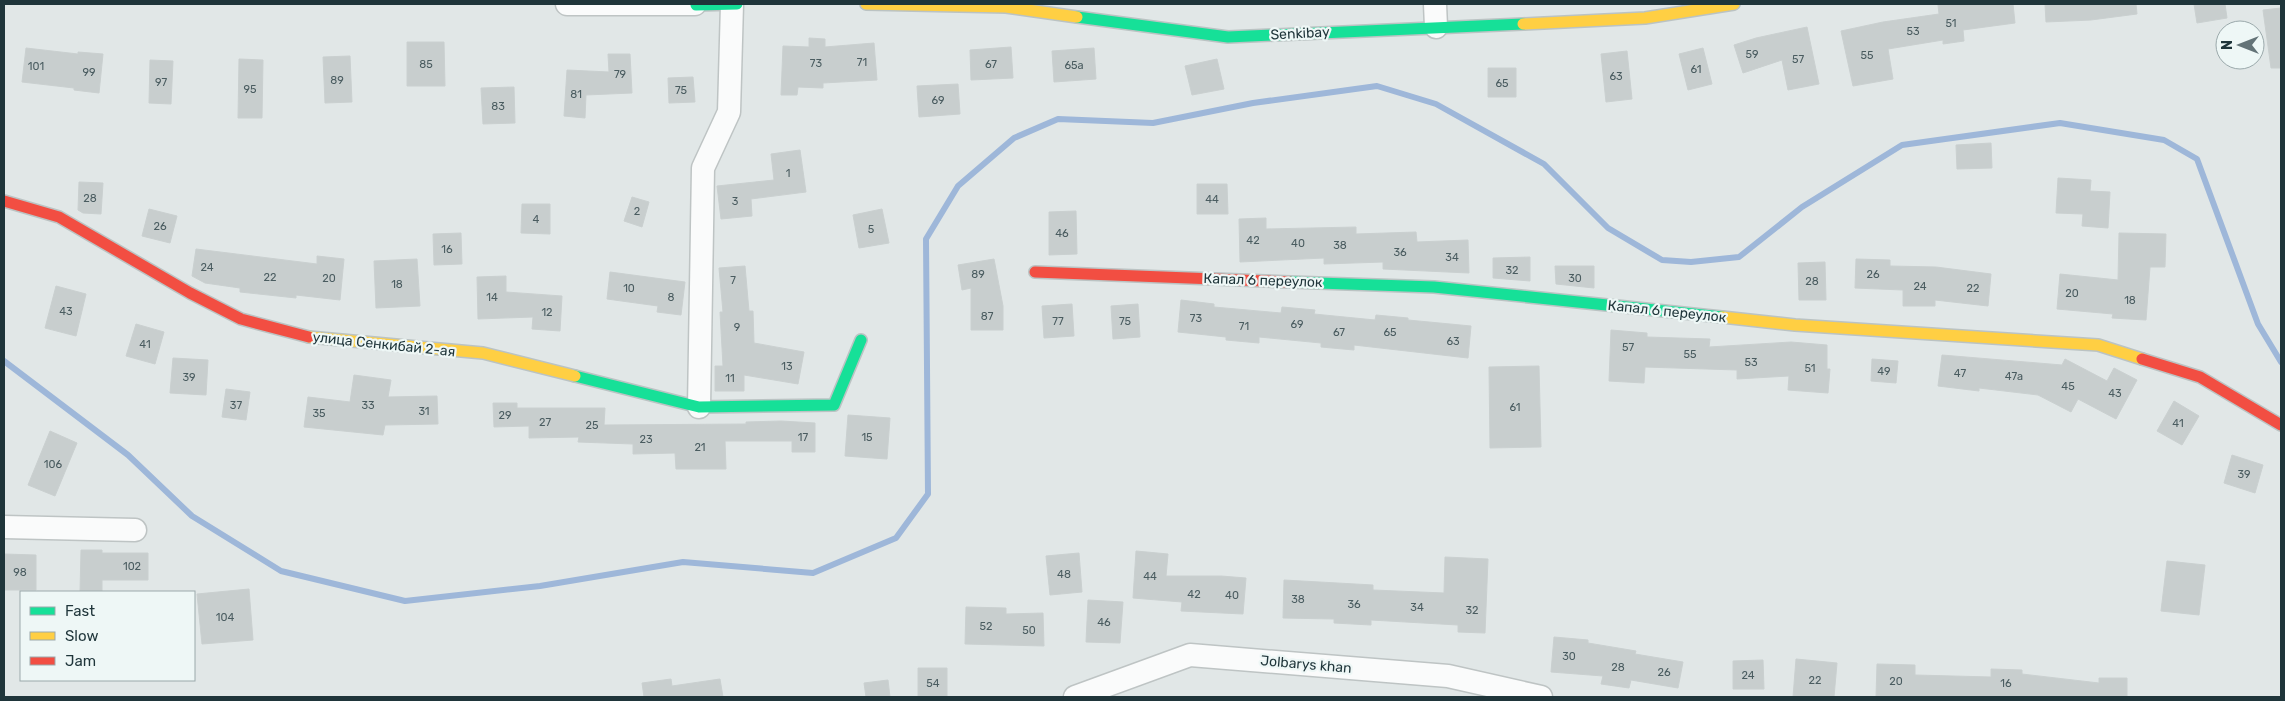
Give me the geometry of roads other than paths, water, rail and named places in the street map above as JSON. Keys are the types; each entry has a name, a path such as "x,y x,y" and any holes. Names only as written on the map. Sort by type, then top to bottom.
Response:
{"street":[{"path":"567,4 738,4"},
{"path":"699,407 702,168 729,112 732,4"},
{"name":"Senkibay","path":"866,4 1006,6 1228,37 1645,18 1734,4"},
{"path":"1435,4 1436,27"},
{"name":"улица Сенкибай 2-ая","path":"4,200 59,217 190,293 241,319 316,339 483,353 699,407 834,405 860,340"},
{"name":"Капал 6 переулок","path":"1035,272 1434,286 1795,325 2098,346 2200,378 2281,425"},
{"path":"4,527 135,530"},
{"name":"Jolbarys khan","path":"1075,697 1190,655 1448,676 1542,697"}],"waterway":[{"path":"4,361 128,455 192,516 281,571 405,601 540,586 683,562 813,573 896,538 928,494 926,239 958,186 1014,138 1058,119 1153,123 1253,103 1377,86 1436,104 1544,164 1608,228 1662,260 1691,262 1739,257 1802,207 1902,145 2060,123 2164,140 2197,159 2258,324 2281,362"}]}
